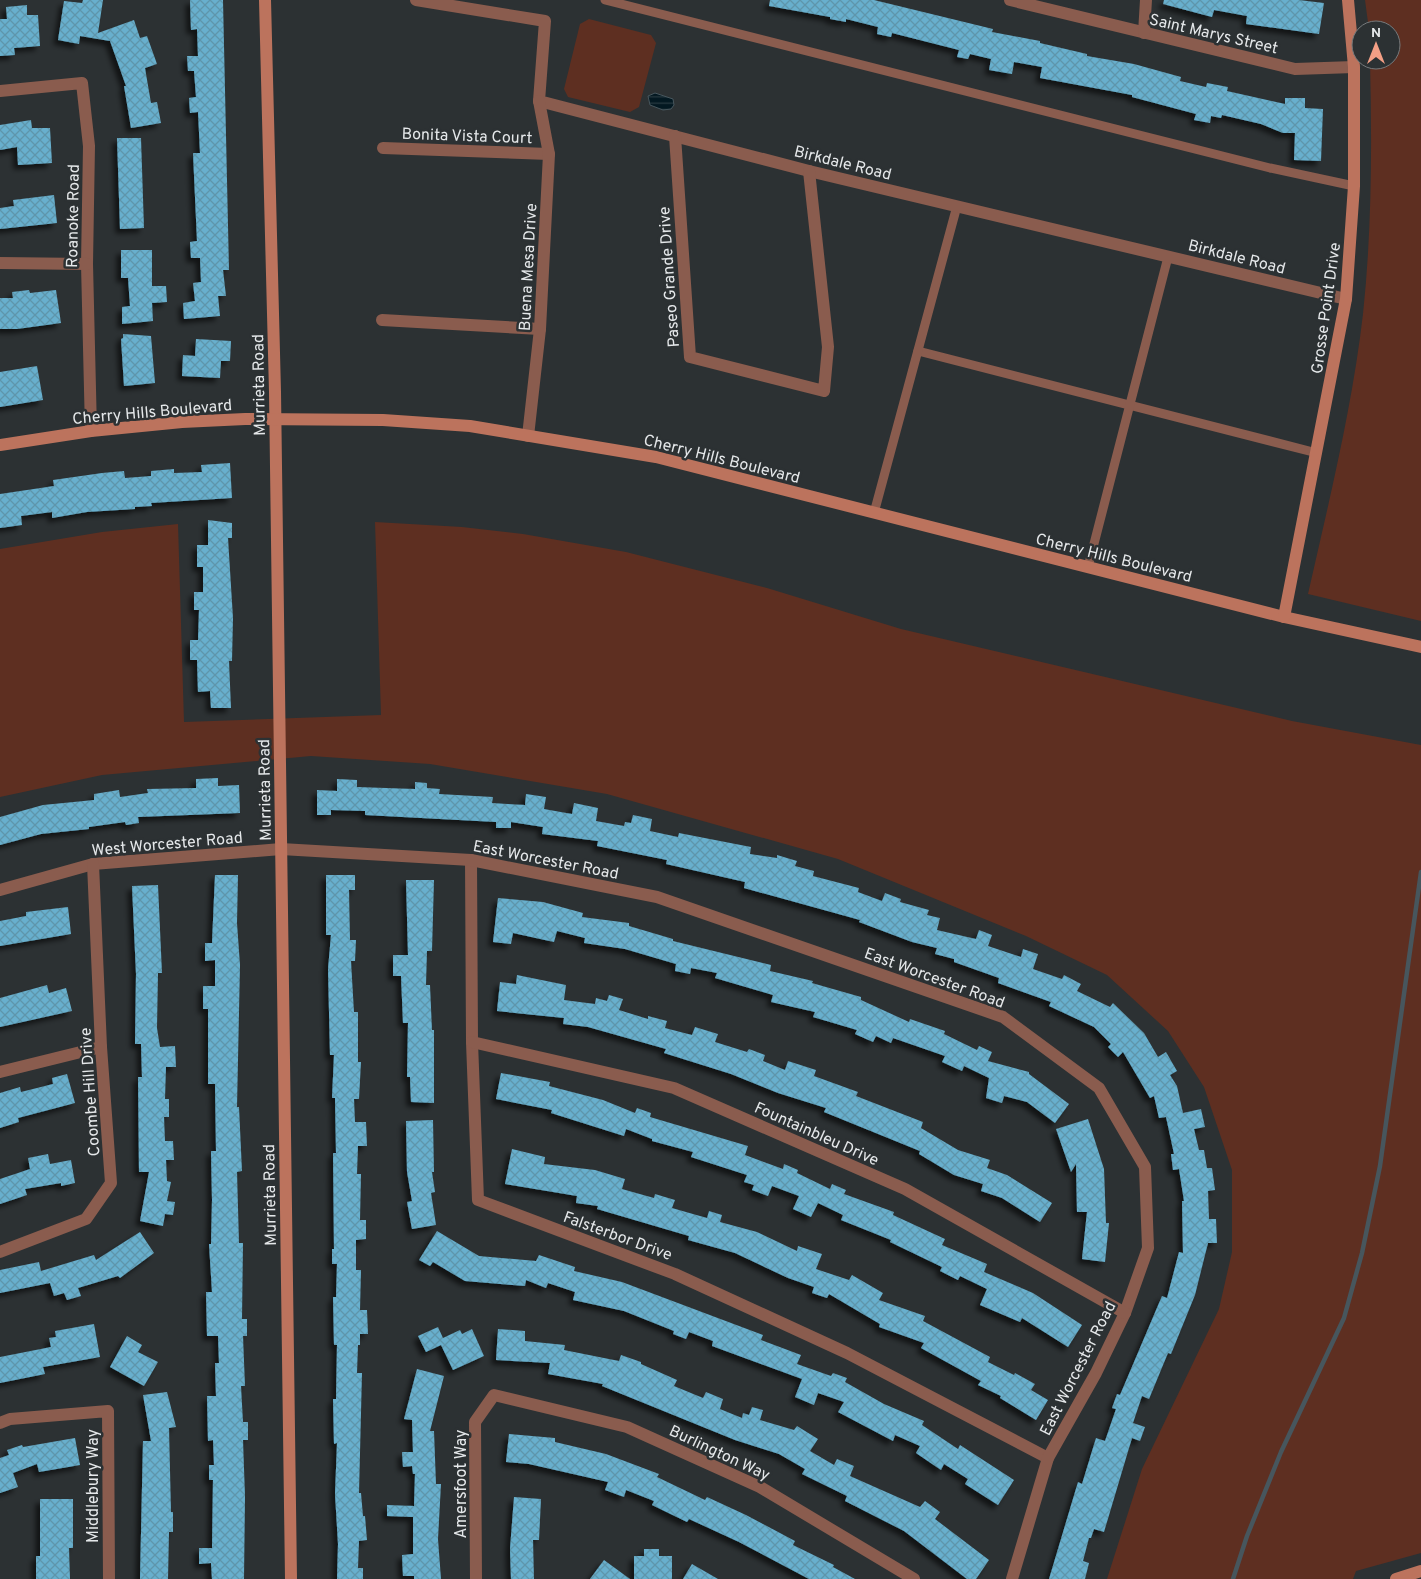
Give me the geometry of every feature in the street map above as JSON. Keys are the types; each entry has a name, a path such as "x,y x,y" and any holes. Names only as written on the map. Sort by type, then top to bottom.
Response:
{"street":[{"name":"Murrieta Road","path":"265,0 275,420 291,1579"},
{"path":"416,0 545,21 539,101"},
{"name":"Saint Marys Street","path":"1010,0 1295,69 1351,67"},
{"path":"1144,33 1146,0"},
{"name":"Grosse Point Drive","path":"1348,0 1351,34"},
{"name":"Grosse Point Drive","path":"1284,617 1346,299 1354,186 1354,70"},
{"name":"Roanoke Road","path":"0,91 82,83 89,146 87,264 91,431"},
{"name":"Birkdale Road","path":"539,101 809,171 1346,299"},
{"name":"Buena Mesa Drive","path":"528,436 540,329 548,154 539,101"},
{"name":"Paseo Grande Drive","path":"675,136 690,357 824,391 828,348 809,171"},
{"name":"Bonita Vista Court","path":"383,148 548,154"},
{"path":"0,263 87,264"},
{"path":"382,320 540,329"},
{"name":"Cherry Hills Boulevard","path":"0,446 91,431 182,422 275,420 410,422 470,426 656,457 1284,617 1421,647"},
{"name":"East Worcester Road","path":"281,849 471,860 657,897 1003,1017 1100,1088 1145,1167 1148,1248 1125,1313 1096,1373 1048,1458 1012,1579"},
{"name":"West Worcester Road","path":"0,890 93,864 281,849"},
{"name":"Falsterbor Drive","path":"471,860 472,1042 478,1200 675,1274 847,1353 1048,1458"},
{"name":"Coombe Hill Drive","path":"0,1252 86,1219 111,1182 93,864"},
{"name":"Fountainbleu Drive","path":"472,1042 674,1088 905,1189 1125,1313"},
{"path":"0,1072 102,1047"},
{"name":"Amersfoot Way","path":"476,1579 475,1422 494,1396"},
{"name":"Burlington Way","path":"494,1396 627,1427 760,1487 914,1579"},
{"name":"Middlebury Way","path":"0,1423 10,1418 108,1411 109,1579"},
{"path":"1396,1579 1421,1571"}],"lane":[{"path":"605,0 1270,168 1354,186"},
{"path":"874,513 957,206"},
{"path":"1088,567 1168,256"},
{"path":"918,351 1317,453"}],"shaded area":[{"path":"1365,0 1421,0 1421,621 1308,594 1332,490 1353,385 1363,314 1371,187 1370,70 1401,70 1401,20 1368,20"},
{"path":"589,19 651,35 656,43 639,107 630,112 568,97 564,89 580,24"},
{"path":"375,522 462,527 523,534 626,552 767,588 901,629 1292,721 1421,745 1421,1553 1356,1571 1353,1579 1107,1579 1142,1469 1219,1309 1232,1252 1232,1170 1204,1087 1168,1031 1107,975 1026,936 838,859 607,794 430,764 311,756 102,775 0,797 0,549 102,532 178,524 184,722 381,715"}],"water":[{"path":"655,93 673,99 674,105 671,109 663,110 650,105 648,96"}],"building":[{"path":"83,0 103,0 98,33 134,20 140,38 147,36 157,64 145,68 151,103 157,102 161,123 131,128 124,86 126,86 110,41 80,36 79,44 58,40 64,1 82,3"},
{"path":"190,0 223,0 229,270 223,270 226,296 218,296 220,316 184,319 183,303 195,301 193,283 201,282 200,258 191,258 190,242 197,241 193,153 200,153 198,112 190,113 189,98 196,97 194,71 188,71 187,56 198,56 197,29 191,30"},
{"path":"770,0 874,0 993,29 992,32 1040,41 1040,43 1087,54 1087,56 1134,64 1181,77 1180,81 1206,87 1207,83 1228,87 1227,91 1285,104 1285,98 1305,98 1305,108 1323,109 1321,161 1294,160 1295,133 1283,133 1261,124 1222,115 1221,118 1211,116 1210,123 1194,120 1196,114 1132,97 1132,95 1040,78 1042,67 1014,62 1012,74 989,70 991,59 970,54 968,59 957,57 959,50 892,33 891,37 877,34 878,27 846,19 846,22 830,19 830,17 769,6"},
{"path":"1164,0 1299,0 1324,3 1319,34 1246,24 1247,16 1214,10 1212,17 1163,4"},
{"path":"27,5 27,15 38,15 40,46 14,48 15,55 0,56 0,19 7,19 6,7"},
{"path":"31,120 32,128 50,128 52,163 18,165 17,147 0,150 0,125"},
{"path":"117,138 141,138 144,228 120,229"},
{"path":"54,195 57,223 0,229 0,208 14,206 13,200"},
{"path":"121,250 152,250 152,286 166,286 167,302 152,303 153,321 122,324 122,307 130,306 128,278 121,278"},
{"path":"29,290 30,293 56,290 61,323 17,329 0,329 0,298 13,298 12,292"},
{"path":"123,334 151,336 155,383 124,386 121,339"},
{"path":"196,339 231,341 230,361 221,361 220,378 182,376 183,355 195,356"},
{"path":"37,366 43,400 0,407 0,372"},
{"path":"230,463 232,498 151,503 152,506 135,507 135,509 87,512 52,518 52,512 21,516 22,525 0,528 0,494 54,486 53,480 102,473 124,471 125,478 151,476 151,471 174,469 174,473 202,472 201,465"},
{"path":"208,520 232,523 232,538 228,538 233,618 232,661 229,661 231,708 211,708 210,691 198,692 197,660 190,660 190,640 198,640 199,610 194,610 194,592 203,592 203,567 197,567 197,545 208,545"},
{"path":"218,778 218,786 239,785 240,813 138,817 139,823 126,825 125,822 89,827 89,829 41,834 0,845 0,817 43,805 94,800 94,794 119,790 120,797 148,793 147,789 196,788 196,779"},
{"path":"337,779 357,780 357,787 415,789 415,782 427,783 427,788 440,789 439,794 493,797 492,803 525,805 526,794 546,797 544,809 572,814 574,803 598,808 596,821 624,826 625,822 631,823 633,815 652,819 650,831 678,837 679,833 751,847 750,854 777,858 777,855 797,861 795,866 814,871 813,876 859,888 858,892 882,901 885,893 901,899 900,902 929,910 927,915 940,918 937,930 976,939 979,930 992,935 988,946 1021,957 1023,949 1038,954 1033,969 1062,979 1064,975 1081,984 1077,991 1110,1007 1113,1003 1144,1033 1158,1057 1166,1052 1177,1071 1170,1075 1177,1086 1183,1113 1201,1109 1205,1127 1194,1129 1199,1150 1204,1150 1207,1168 1212,1168 1215,1190 1208,1191 1209,1219 1216,1219 1217,1243 1208,1243 1195,1295 1171,1354 1168,1353 1149,1399 1142,1396 1133,1423 1145,1427 1140,1441 1132,1438 1104,1532 1094,1529 1091,1538 1089,1538 1083,1561 1089,1563 1085,1579 1049,1579 1078,1482 1082,1484 1096,1438 1105,1441 1116,1409 1112,1408 1117,1394 1120,1395 1162,1296 1167,1298 1179,1252 1183,1253 1182,1201 1184,1201 1179,1169 1173,1170 1171,1154 1174,1154 1166,1117 1159,1118 1154,1096 1150,1098 1123,1052 1118,1057 1108,1047 1111,1044 1094,1027 1049,1006 1051,1002 998,983 999,978 954,962 954,959 935,954 937,948 912,942 859,922 860,920 744,888 745,882 666,864 667,860 597,846 598,841 542,834 543,827 511,822 511,828 496,828 496,822 365,815 365,811 331,810 331,815 317,815 317,790 337,791"},
{"path":"215,875 238,875 237,923 240,965 237,1107 239,1107 242,1171 237,1172 239,1243 243,1243 242,1319 247,1319 247,1336 243,1336 245,1386 241,1386 243,1422 248,1422 248,1440 243,1440 245,1496 244,1579 212,1579 211,1563 199,1564 199,1548 212,1548 213,1480 209,1480 209,1465 214,1465 213,1440 208,1441 207,1396 216,1396 215,1363 219,1363 218,1336 207,1336 206,1292 212,1292 209,1244 211,1244 212,1200 211,1151 216,1151 215,1084 208,1084 208,1009 203,1009 203,986 215,986 215,960 205,961 205,943 212,943"},
{"path":"326,875 355,875 355,890 349,890 350,940 356,940 355,961 351,961 354,1012 358,1012 358,1062 361,1062 359,1099 354,1099 355,1122 366,1122 367,1146 358,1146 357,1174 361,1174 360,1220 366,1220 366,1239 356,1240 356,1270 361,1270 360,1310 367,1310 368,1334 360,1334 357,1373 362,1373 359,1493 361,1493 363,1516 365,1516 367,1540 359,1541 358,1568 363,1568 363,1579 337,1579 338,1544 335,1494 337,1443 334,1444 333,1399 336,1399 337,1345 334,1345 333,1297 336,1297 337,1264 332,1264 332,1249 334,1249 333,1153 336,1153 335,1098 332,1098 334,1055 330,1055 328,969 331,935 326,935"},
{"path":"406,880 434,880 432,951 427,951 426,985 430,985 432,1030 434,1030 434,1103 411,1102 410,1077 407,1077 408,1023 403,1023 401,976 393,976 393,955 408,955"},
{"path":"158,885 162,973 158,973 157,1028 160,1047 175,1046 176,1067 166,1067 165,1099 169,1099 169,1117 164,1117 165,1141 173,1141 174,1160 166,1160 167,1181 171,1182 167,1201 175,1202 173,1215 165,1214 163,1226 140,1221 149,1172 139,1172 138,1077 142,1077 141,1044 135,1044 136,974 132,886"},
{"path":"498,898 543,902 583,913 582,917 629,923 629,926 673,939 673,941 771,965 770,971 813,981 812,983 861,997 861,1000 909,1022 910,1019 945,1031 944,1034 977,1050 979,1046 992,1052 988,1061 1029,1072 1029,1074 1069,1104 1055,1123 1027,1102 1004,1096 1002,1103 986,1098 989,1078 964,1066 962,1071 942,1062 945,1056 893,1038 891,1043 876,1036 873,1042 855,1034 857,1030 813,1017 815,1012 771,1002 773,995 715,978 717,973 691,968 690,974 675,971 676,964 625,949 584,943 585,938 557,931 554,942 513,933 511,944 493,942"},
{"path":"68,907 71,934 0,946 0,921 26,916 26,912"},
{"path":"517,975 566,985 564,1000 595,1004 596,998 607,1001 609,995 623,999 619,1010 648,1019 648,1016 667,1021 665,1028 692,1035 695,1027 718,1034 715,1042 747,1052 749,1049 765,1055 763,1061 785,1070 788,1061 816,1070 814,1076 858,1092 856,1096 923,1122 921,1128 958,1150 990,1160 987,1168 1007,1175 1052,1203 1040,1222 1002,1198 981,1191 983,1184 954,1175 919,1154 920,1151 824,1112 826,1108 778,1093 731,1074 664,1053 666,1049 588,1027 563,1024 564,1018 497,1011 500,982 516,984"},
{"path":"47,985 49,993 66,988 72,1011 0,1027 0,998"},
{"path":"501,1073 550,1082 549,1086 603,1100 635,1113 637,1108 651,1113 650,1117 748,1146 745,1155 783,1169 784,1164 798,1170 797,1173 830,1189 832,1184 846,1190 844,1194 894,1212 893,1215 945,1239 942,1245 987,1264 984,1272 1033,1293 1082,1325 1068,1347 1022,1318 1020,1322 980,1305 987,1289 960,1276 958,1280 940,1271 942,1267 890,1242 891,1240 841,1220 843,1215 818,1203 811,1217 793,1209 799,1196 772,1186 768,1196 752,1190 754,1185 744,1182 747,1175 691,1157 693,1152 652,1141 652,1139 626,1129 624,1136 551,1113 552,1110 496,1099"},
{"path":"67,1074 75,1103 18,1118 19,1122 0,1128 0,1093 20,1087 21,1092 53,1084 52,1078"},
{"path":"1088,1119 1104,1169 1106,1223 1109,1223 1105,1262 1082,1259 1087,1212 1077,1212 1076,1164 1071,1172 1056,1129"},
{"path":"433,1120 434,1172 432,1172 435,1192 431,1193 436,1225 412,1229 407,1202 412,1201 407,1172 406,1121"},
{"path":"512,1149 545,1157 544,1164 595,1170 625,1179 622,1189 654,1198 655,1194 675,1200 672,1208 707,1218 709,1211 722,1215 720,1222 757,1232 797,1251 798,1246 822,1254 816,1269 849,1280 852,1275 883,1293 879,1300 925,1316 923,1321 990,1357 988,1362 1035,1384 1031,1390 1048,1400 1036,1420 1000,1398 1001,1396 978,1385 981,1381 921,1348 924,1343 879,1327 880,1324 829,1294 827,1298 812,1293 814,1287 788,1278 735,1253 688,1240 689,1236 597,1209 598,1206 576,1203 577,1196 505,1184"},
{"path":"48,1154 50,1164 71,1160 75,1183 61,1186 61,1183 25,1189 27,1195 0,1204 0,1179 30,1169 28,1158"},
{"path":"437,1231 479,1256 536,1261 539,1255 575,1267 574,1271 622,1282 763,1335 761,1340 801,1355 797,1364 831,1376 833,1373 847,1378 845,1382 884,1404 924,1421 922,1425 958,1449 960,1445 1014,1480 998,1505 965,1484 968,1479 944,1464 941,1470 916,1453 920,1446 895,1435 893,1441 838,1412 844,1402 818,1393 814,1405 795,1397 802,1379 712,1346 713,1341 689,1332 686,1339 673,1334 674,1331 624,1311 573,1300 575,1292 548,1283 546,1288 526,1280 525,1286 465,1281 433,1262 430,1266 419,1260"},
{"path":"140,1232 154,1253 120,1278 118,1276 78,1288 81,1296 67,1300 64,1293 54,1296 50,1283 0,1293 0,1270 39,1262 41,1271 94,1255 96,1260"},
{"path":"94,1324 100,1357 43,1367 45,1374 0,1383 0,1357 51,1347 49,1338 56,1337 55,1331"},
{"path":"438,1327 443,1338 460,1330 462,1334 472,1329 484,1356 453,1370 441,1345 426,1352 418,1336"},
{"path":"498,1329 525,1331 525,1341 565,1345 564,1350 619,1361 621,1355 641,1362 641,1364 677,1380 674,1386 703,1398 706,1392 723,1399 720,1409 742,1418 743,1413 749,1415 752,1407 763,1410 760,1420 794,1430 797,1426 818,1439 810,1451 834,1465 837,1459 854,1466 850,1476 920,1507 925,1501 940,1512 935,1519 989,1560 976,1579 967,1579 904,1531 845,1501 847,1496 802,1474 805,1469 779,1454 735,1440 602,1386 603,1384 548,1374 550,1363 496,1360"},
{"path":"127,1336 142,1345 138,1352 158,1362 144,1386 110,1367"},
{"path":"417,1369 444,1376 430,1431 434,1431 436,1484 441,1484 438,1539 441,1579 414,1579 414,1576 403,1576 402,1555 413,1554 413,1517 387,1516 387,1505 414,1506 415,1474 413,1474 412,1466 403,1467 402,1452 413,1452 412,1420 404,1419"},
{"path":"167,1392 176,1427 169,1428 173,1532 169,1532 168,1579 140,1579 143,1441 151,1441 143,1395"},
{"path":"509,1434 555,1438 555,1442 606,1454 659,1474 657,1477 705,1500 707,1497 746,1515 795,1541 793,1545 834,1565 833,1567 855,1579 809,1579 739,1542 689,1519 687,1522 652,1505 654,1501 626,1490 624,1497 605,1490 608,1482 529,1464 506,1462"},
{"path":"75,1438 80,1465 39,1472 37,1464 13,1473 18,1487 0,1493 0,1458 9,1455 7,1450 22,1445 23,1447"},
{"path":"514,1497 541,1499 539,1540 533,1540 534,1579 511,1579 510,1549"},
{"path":"40,1499 73,1499 73,1548 69,1548 70,1579 36,1579 36,1556 40,1556"},
{"path":"644,1549 659,1549 659,1556 672,1556 672,1579 634,1579 634,1556 644,1556"},
{"path":"604,1560 630,1579 590,1579"},
{"path":"692,1564 718,1579 683,1579"}],"waterway":[{"path":"1233,1579 1247,1536 1281,1452 1344,1318 1362,1253 1380,1166 1421,872"}]}
